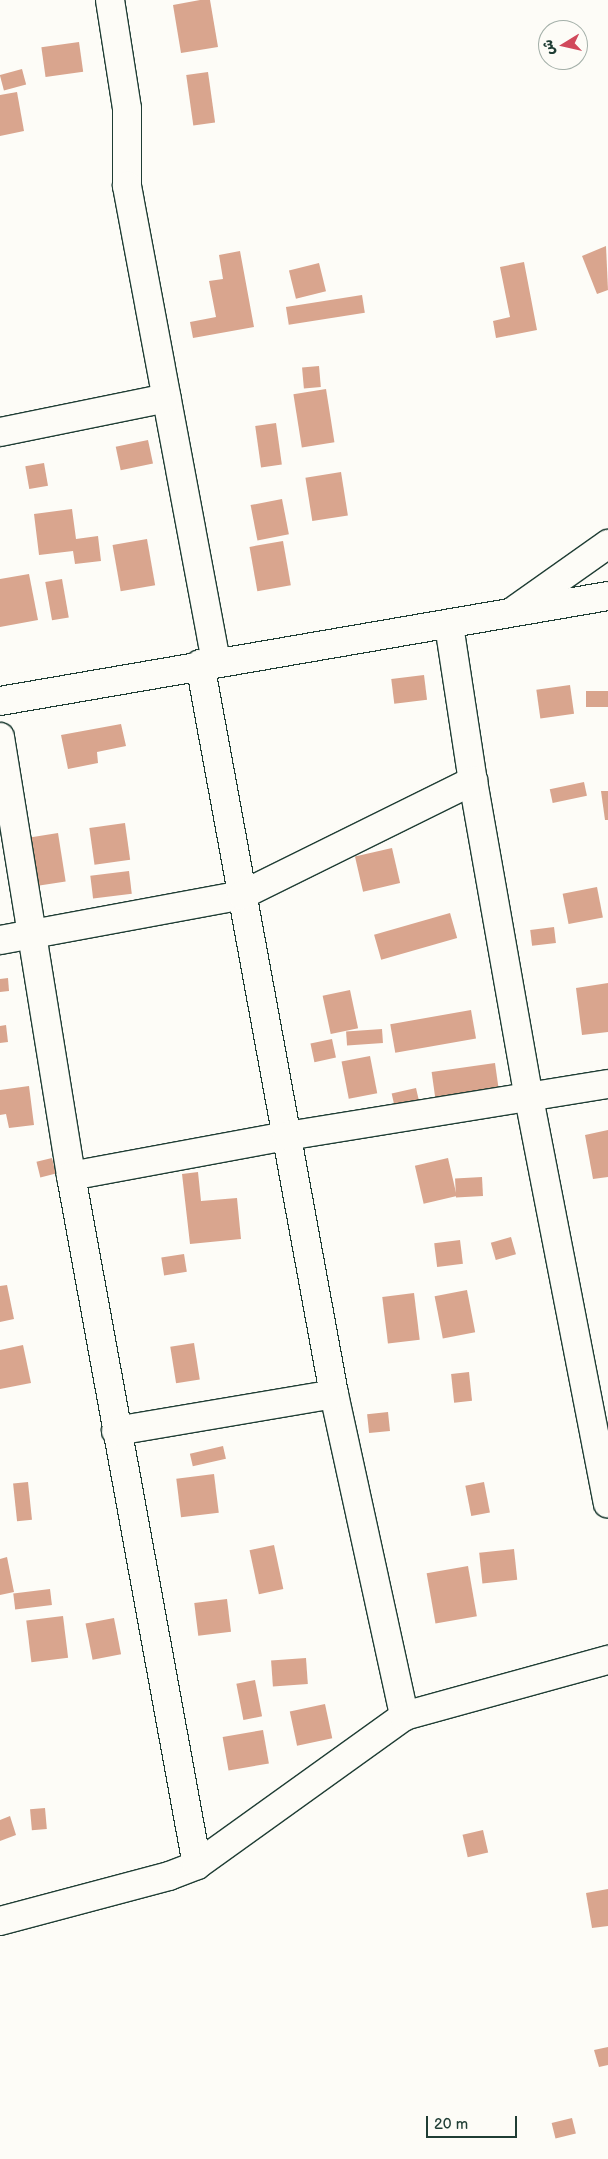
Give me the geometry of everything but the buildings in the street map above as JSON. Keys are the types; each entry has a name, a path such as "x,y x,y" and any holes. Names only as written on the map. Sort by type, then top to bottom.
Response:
{"street":[{"path":"110,0 127,110 127,186 167,398 242,895 334,1394 404,1716"},
{"path":"0,432 167,398"},
{"path":"511,613 608,544"},
{"path":"0,701 208,663 449,625 608,596"},
{"path":"449,625 472,781 529,1098 608,1503"},
{"path":"0,737 71,1176 116,1431 197,1865"},
{"path":"0,940 242,895 472,781"},
{"path":"71,1176 287,1136 608,1084"},
{"path":"116,1431 334,1394"},
{"path":"0,1920 169,1876 197,1865 404,1716 608,1660"}]}
